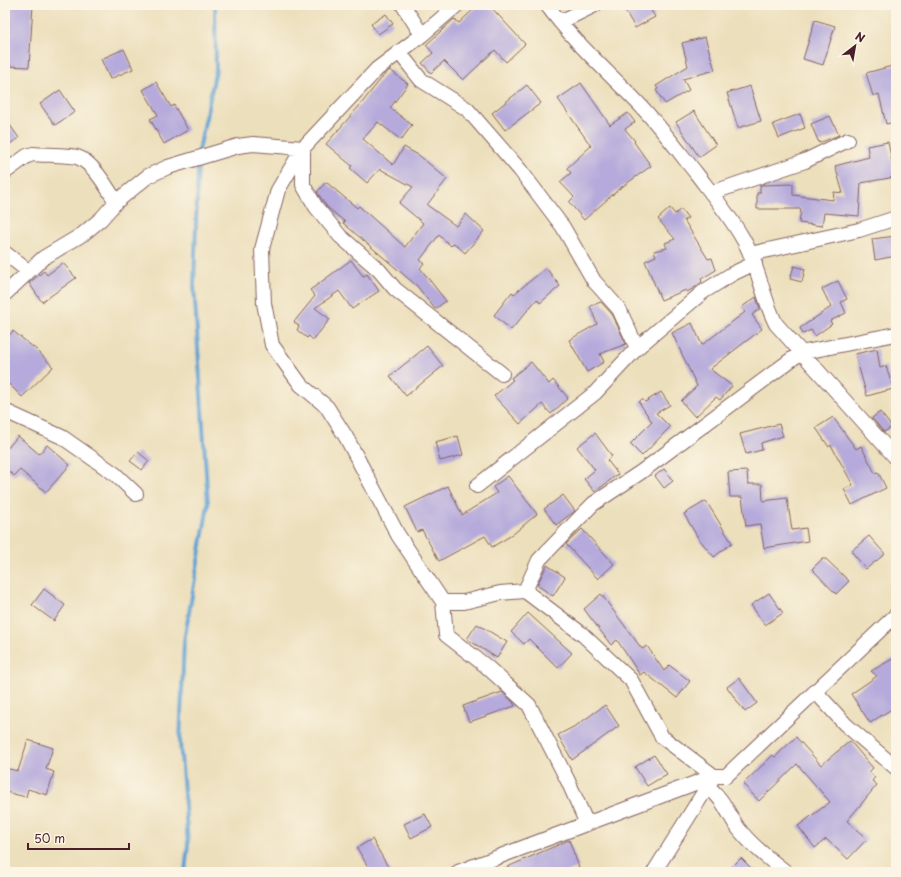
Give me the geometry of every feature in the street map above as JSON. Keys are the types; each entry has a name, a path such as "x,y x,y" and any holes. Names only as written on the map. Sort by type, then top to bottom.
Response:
{"street":[{"path":"403,5 422,35"},
{"path":"457,5 422,35 377,69 303,148 278,190 262,249 264,303 272,345 301,385 327,407 346,437 398,535 443,602 446,636 486,666 529,705 568,780 587,824"},
{"path":"547,5 560,22 652,119 712,193 743,239 753,258 773,317 800,353 896,458"},
{"path":"560,22 595,5"},
{"path":"400,52 421,80 467,109 520,170 563,227 594,282 619,309 637,348"},
{"path":"712,193 805,161 848,140"},
{"path":"5,294 43,258 83,234 101,219 116,202 148,176 168,167 238,146 253,144 303,148"},
{"path":"303,148 303,185 316,208 340,236 379,270 396,289 502,374"},
{"path":"5,172 33,154 77,157 86,163 101,178 116,202"},
{"path":"477,486 595,393 637,348 703,292 732,274 753,258 859,230 896,218"},
{"path":"5,253 28,271"},
{"path":"525,591 538,560 593,504 641,472 800,353 896,334"},
{"path":"5,411 62,437 115,474 136,494"},
{"path":"443,602 464,602 500,592 525,591 582,634 631,680 662,737 710,781 739,829 766,857 786,872"},
{"path":"458,872 587,824 726,776 896,615"},
{"path":"815,691 844,724 896,768"},
{"path":"654,872 710,781"}],"building":[{"path":"9,5 33,5 29,67 5,66"},
{"path":"478,5 489,5 525,44 506,62 495,50 463,80 444,61 431,73 422,63 433,53 426,45 454,19 459,23"},
{"path":"622,5 648,5 655,17 635,28"},
{"path":"386,14 393,24 378,34 371,24"},
{"path":"815,20 835,26 823,65 803,59"},
{"path":"705,37 715,70 683,79 689,90 665,104 656,90 658,89 656,86 688,66 682,43"},
{"path":"124,49 133,69 110,79 101,59"},
{"path":"896,65 896,122 886,124 879,94 873,96 866,73"},
{"path":"390,70 408,84 390,108 412,125 401,140 378,122 363,139 393,165 404,147 420,156 447,179 427,205 456,226 466,214 484,231 465,253 454,243 451,246 439,235 420,260 424,263 420,268 446,301 435,309 417,286 343,223 345,222 327,207 317,192 326,182 357,208 359,206 405,247 423,223 399,203 413,187 380,169 367,183 350,168 352,166 326,144 384,75"},
{"path":"156,82 171,107 174,105 188,130 164,144 150,119 158,115 143,90"},
{"path":"581,83 610,125 628,113 635,122 625,129 635,141 634,142 651,166 619,189 584,220 569,202 574,197 560,182 571,173 567,168 591,146 558,99"},
{"path":"527,85 541,103 505,130 492,113"},
{"path":"750,86 761,121 738,128 727,93"},
{"path":"60,90 75,112 55,125 40,104"},
{"path":"694,111 716,145 699,157 676,122"},
{"path":"800,114 805,128 779,138 773,124"},
{"path":"830,116 839,135 819,143 811,124"},
{"path":"5,118 19,138 5,147"},
{"path":"888,142 895,177 861,183 859,216 824,213 822,226 799,223 801,209 757,209 757,193 760,193 760,185 793,184 793,195 833,200 834,192 843,193 835,166 869,157 867,146"},
{"path":"670,208 675,214 681,209 688,218 684,220 708,259 712,258 716,270 701,279 702,282 687,292 686,290 661,300 645,261 656,256 654,251 667,248 665,243 675,239 658,219"},
{"path":"896,236 896,256 875,260 872,239"},
{"path":"351,260 363,276 367,274 379,291 352,309 339,291 315,308 330,319 313,340 309,336 307,338 297,330 299,326 294,322 315,296 310,290"},
{"path":"63,263 76,278 42,302 29,283 44,271 47,275"},
{"path":"794,266 805,269 802,282 790,279"},
{"path":"546,268 560,286 540,303 537,299 511,330 494,315 512,292 514,294"},
{"path":"838,281 847,299 841,302 846,313 830,321 832,324 815,336 811,330 803,334 800,328 831,307 822,289"},
{"path":"756,297 760,309 752,315 762,329 710,369 732,386 720,400 716,397 695,417 681,401 697,386 672,333 692,323 702,345 745,312 742,307"},
{"path":"601,302 612,314 626,344 600,354 604,362 587,372 569,340 597,324 590,306"},
{"path":"13,331 38,351 53,367 22,397 5,380 5,340"},
{"path":"427,346 443,366 406,396 390,376"},
{"path":"877,349 880,368 886,366 893,389 867,396 855,354"},
{"path":"531,362 549,384 553,380 568,398 551,414 542,404 520,424 494,396 513,380 511,378"},
{"path":"661,392 670,405 656,413 670,427 642,456 630,444 652,422 639,402 642,399 645,402"},
{"path":"880,412 892,427 884,432 872,418"},
{"path":"833,417 856,449 861,446 875,473 878,472 886,488 852,505 844,489 853,485 831,445 829,447 816,428"},
{"path":"779,424 783,436 761,443 762,450 746,454 740,434"},
{"path":"595,433 612,456 607,460 618,474 595,492 584,479 595,470 577,447"},
{"path":"18,436 39,454 47,445 70,465 46,492 20,470 14,476 5,468 5,451"},
{"path":"458,436 463,455 440,461 435,442"},
{"path":"138,452 149,461 142,470 130,461"},
{"path":"664,469 673,481 664,488 655,476"},
{"path":"747,471 748,484 762,484 763,501 787,498 792,530 806,528 808,541 764,548 760,524 746,526 742,497 730,497 728,472"},
{"path":"508,476 537,514 512,535 492,547 485,536 439,561 422,530 417,532 405,507 448,486 462,515 497,493 493,487"},
{"path":"563,495 575,511 556,525 544,509"},
{"path":"706,501 732,543 714,557 698,538 684,514"},
{"path":"582,529 614,564 598,579 566,544"},
{"path":"869,536 885,554 866,569 851,551"},
{"path":"822,559 826,559 849,581 836,594 812,569"},
{"path":"547,565 565,577 553,596 537,585"},
{"path":"44,589 65,605 54,621 32,605"},
{"path":"769,593 783,613 765,625 751,605"},
{"path":"601,594 642,649 647,646 664,671 669,665 690,681 677,698 644,672 640,675 617,640 611,645 584,609"},
{"path":"528,613 572,653 558,668 529,639 524,644 511,632"},
{"path":"477,624 507,642 497,658 467,639"},
{"path":"896,657 896,706 870,723 851,694 877,676 871,671"},
{"path":"739,678 757,703 745,712 727,687"},
{"path":"502,692 513,702 515,706 469,722 463,706"},
{"path":"605,705 619,726 572,760 558,735 577,725"},
{"path":"796,737 821,765 850,741 873,768 869,772 875,777 872,781 877,785 847,821 867,839 848,859 826,839 815,848 798,826 830,802 797,764 759,801 743,784 773,755 775,757"},
{"path":"28,740 53,748 46,769 54,772 47,795 28,789 26,797 5,792 5,768 18,771"},
{"path":"654,755 667,774 647,786 635,767"},
{"path":"425,814 432,827 411,838 404,824"},
{"path":"372,839 391,872 371,872 357,848"},
{"path":"569,840 579,867 567,872 496,872"},
{"path":"741,858 755,872 727,872"}],"waterway":[{"path":"198,155 216,69 215,5"},
{"path":"185,872 188,844 180,742 184,641 208,505 194,285 198,161"}]}
